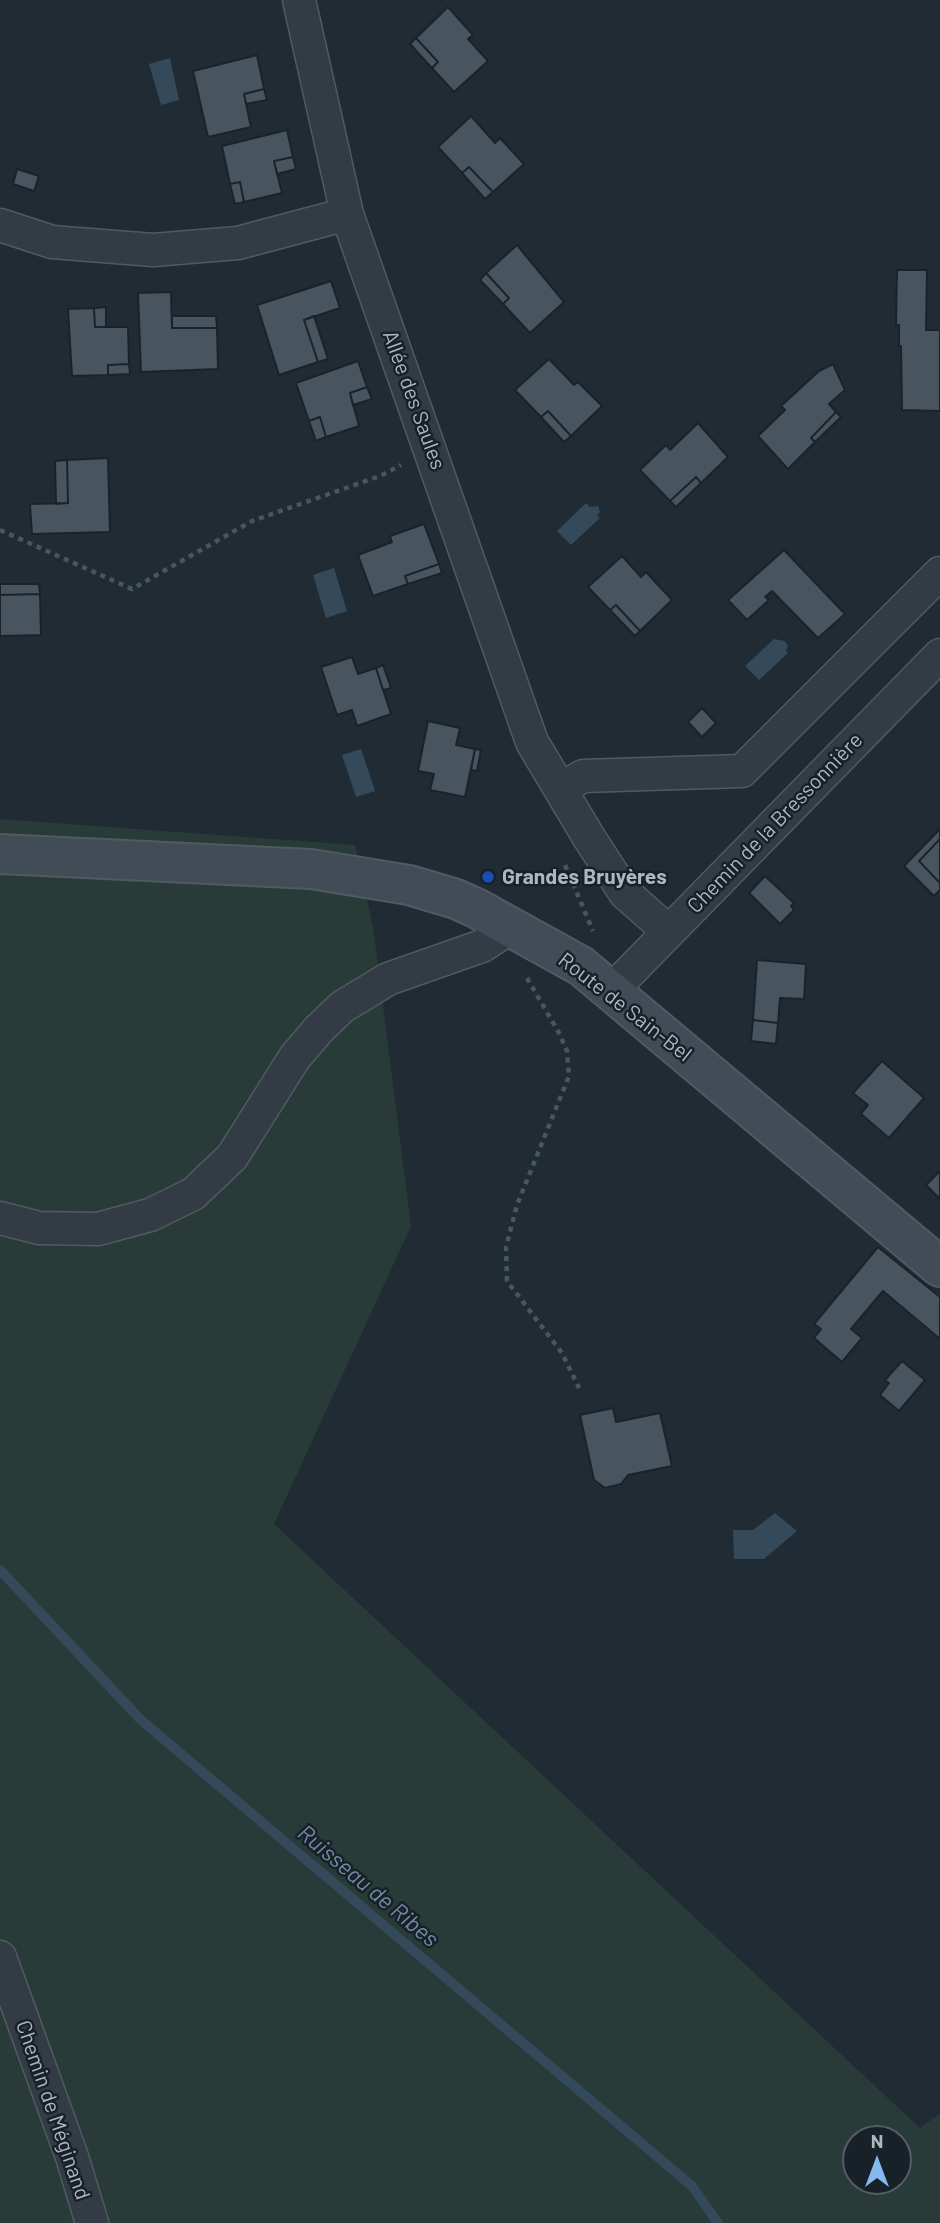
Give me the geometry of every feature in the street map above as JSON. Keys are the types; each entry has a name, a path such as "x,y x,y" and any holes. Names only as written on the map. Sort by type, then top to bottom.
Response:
{"main road":[{"name":"Route de Sain-Bel","path":"0,854 311,869 409,886 456,899 581,967 940,1267"}],"street":[{"name":"Allée des Saules","path":"299,0 347,214 436,461 532,742 625,893 669,932"},
{"path":"0,225 52,242 153,250 238,243 347,214"},
{"path":"561,789 583,776 742,771 940,573"},
{"name":"Chemin de la Bressonnière","path":"611,991 940,655"},
{"path":"0,1218 39,1228 98,1230 150,1214 193,1194 232,1157 295,1058 342,1007 388,979 482,946 511,927"},
{"name":"Chemin de Méginand","path":"0,1957 72,2157 92,2223"}],"path":[{"path":"0,530 132,589 252,521 380,476 414,460 436,461"},
{"path":"563,859 594,935"},
{"path":"511,927 519,964 567,1051 569,1076 517,1205 506,1247 507,1281 562,1353 579,1388"}],"green space":[{"path":"0,819 355,845 373,927 411,1226 274,1524 920,2128 940,2113 940,2223 0,2223"}],"water":[{"path":"170,58 179,100 161,105 149,64"},
{"path":"586,503 590,507 598,506 600,512 597,515 600,518 571,545 557,531"},
{"path":"334,568 347,611 326,618 313,575"},
{"path":"774,639 785,641 788,653 759,680 745,666"},
{"path":"361,749 375,791 356,797 342,755"},
{"path":"775,1513 797,1531 764,1559 734,1559 733,1530 753,1530"}],"building":[{"path":"448,7 473,35 468,39 488,61 454,92 432,68 438,62 416,38"},
{"path":"416,38 438,62 432,68 410,44"},
{"path":"257,55 264,89 244,94 251,127 208,137 193,71"},
{"path":"264,89 267,100 246,104 244,94"},
{"path":"471,116 495,143 500,138 524,164 493,192 469,167 462,173 438,147"},
{"path":"287,130 293,157 274,161 282,193 244,202 240,182 230,184 222,146"},
{"path":"293,157 296,169 277,174 274,161"},
{"path":"469,167 493,192 485,199 462,173"},
{"path":"17,169 39,176 34,191 13,184"},
{"path":"240,182 244,202 235,204 230,184"},
{"path":"517,245 564,302 530,333 503,304 509,298 486,273"},
{"path":"897,270 927,270 926,330 940,330 940,411 902,410 901,346 899,325 896,325"},
{"path":"486,273 509,298 503,304 480,280"},
{"path":"331,281 340,308 304,320 318,362 279,375 257,305"},
{"path":"171,292 172,328 217,328 218,369 141,372 138,293"},
{"path":"106,307 106,327 95,327 94,308"},
{"path":"94,308 95,327 128,327 129,364 108,365 108,375 72,376 68,309"},
{"path":"172,316 216,316 217,328 172,328"},
{"path":"314,316 328,359 318,362 304,320"},
{"path":"549,359 574,385 578,382 602,406 571,436 548,411 541,417 515,390"},
{"path":"358,361 367,387 350,393 359,426 326,437 320,417 309,421 296,383"},
{"path":"129,364 130,374 108,375 108,365"},
{"path":"833,364 845,390 829,404 836,412 811,438 815,442 788,469 758,436 785,410 781,406 819,371"},
{"path":"367,387 372,399 353,405 350,393"},
{"path":"548,411 571,436 564,442 541,417"},
{"path":"836,412 841,417 815,442 811,438"},
{"path":"320,417 326,437 316,441 309,421"},
{"path":"698,423 728,457 701,483 696,477 670,501 640,470 666,445 670,450"},
{"path":"108,458 110,532 32,534 30,504 68,503 67,460"},
{"path":"67,460 68,503 56,504 55,461"},
{"path":"696,477 701,483 676,507 670,501"},
{"path":"424,524 439,564 405,576 408,584 373,596 358,555 392,542 390,536"},
{"path":"784,550 845,614 818,638 772,591 765,597 769,600 747,620 728,600"},
{"path":"622,556 641,577 646,572 672,600 640,631 616,605 610,610 588,587"},
{"path":"439,564 442,573 408,584 405,576"},
{"path":"0,584 39,584 40,594 0,595"},
{"path":"40,594 41,635 0,636 0,595"},
{"path":"616,605 640,631 635,636 610,610"},
{"path":"352,657 358,674 376,668 391,714 357,726 352,710 337,715 321,667"},
{"path":"383,665 391,688 383,690 376,668"},
{"path":"702,708 716,723 702,737 688,722"},
{"path":"428,721 460,728 456,745 475,749 465,797 430,790 434,774 418,771"},
{"path":"475,749 481,750 477,771 471,770"},
{"path":"940,829 940,839 919,861 940,883 940,890 934,896 904,866"},
{"path":"940,839 940,883 919,861"},
{"path":"765,876 794,903 791,906 794,910 780,924 749,893"},
{"path":"757,960 806,964 804,999 780,998 778,1023 753,1020"},
{"path":"753,1020 778,1023 776,1044 751,1041"},
{"path":"882,1061 924,1098 889,1138 861,1114 868,1105 853,1093"},
{"path":"940,1171 940,1199 926,1185"},
{"path":"878,1247 940,1297 940,1339 883,1291 851,1329 862,1338 842,1362 814,1338 821,1329 814,1324"},
{"path":"902,1361 925,1380 899,1411 880,1395 889,1383 885,1380"},
{"path":"613,1408 616,1422 660,1413 672,1466 628,1475 621,1484 605,1488 594,1480 580,1415"}],"waterway":[{"name":"Ruisseau de Ribes","path":"0,1570 141,1720 692,2186 718,2223"}],"place":[{"name":"Grandes Bruyères","path":"488,877"}]}
